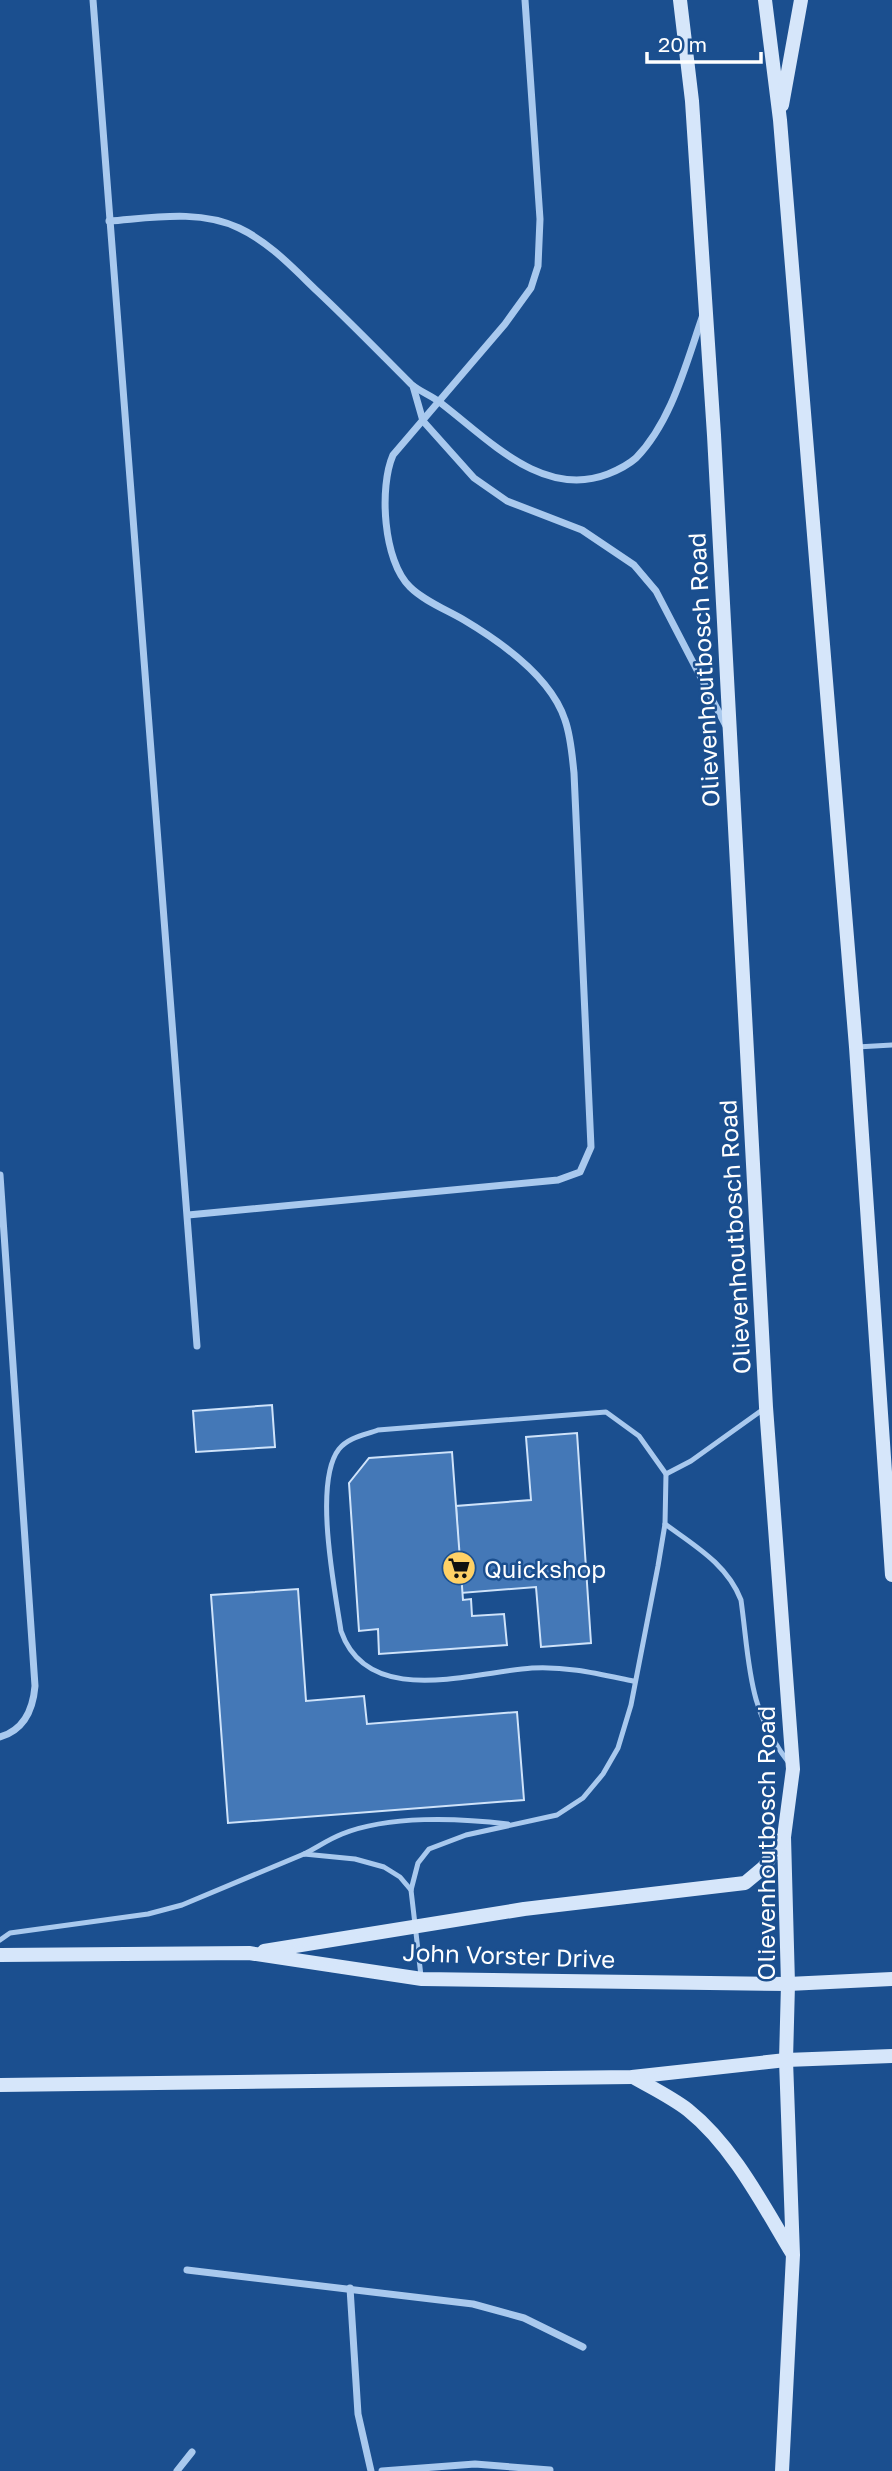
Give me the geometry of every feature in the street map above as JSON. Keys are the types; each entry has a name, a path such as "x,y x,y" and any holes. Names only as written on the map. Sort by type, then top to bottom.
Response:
{"main road":[{"name":"Olievenhoutbosch Road","path":"680,0 692,101 766,1407 793,1769 784,1837 788,1984 786,2060 793,2255 782,2471"},
{"path":"765,0 780,120 856,1047 892,1575"},
{"path":"780,120 801,0"},
{"path":"248,1953 523,1909 745,1883 764,1867 784,1837"},
{"name":"John Vorster Drive","path":"0,1955 248,1953 422,1979 788,1984 892,1979"},
{"path":"0,2085 632,2077 786,2060 892,2056"},
{"path":"632,2077 682,2106 710,2133 754,2191 793,2255"}],"street":[{"path":"93,0 197,1346"},
{"path":"188,1215 558,1180 580,1172 591,1147 574,786 565,719 553,697 512,654 485,632 413,590 400,574 391,549 386,508 386,471 393,455 518,307 531,288 538,266 540,230 525,0"},
{"path":"109,221 201,217 242,229 283,258 413,386 440,401 492,445 530,468 570,481 599,477 634,460 648,442 675,394 705,307"},
{"path":"413,386 423,421 474,478 507,501 582,530 634,565 656,591 729,732"},
{"path":"0,1175 35,1686 33,1706 23,1723 12,1734 0,1737"},
{"path":"187,2270 473,2304 524,2318 583,2347"},
{"path":"350,2288 358,2414 371,2471"},
{"path":"177,2471 192,2452"},
{"path":"382,2471 475,2464 550,2470"}],"lane":[{"path":"856,1047 892,1045"},
{"path":"666,1475 691,1461 766,1407"},
{"path":"422,1979 411,1890 418,1863 429,1849 466,1835 557,1815 583,1798 618,1748 631,1705 633,1681 665,1524 666,1475 639,1436 606,1412 378,1430 349,1440 338,1450 328,1483 328,1543 345,1645 370,1670 384,1676 440,1680 532,1668 560,1668 633,1681"},
{"path":"665,1524 719,1564 736,1587 741,1600 754,1695 761,1721 793,1769"},
{"path":"0,1940 10,1933 148,1914 182,1905 304,1854 343,1833 402,1822 472,1820 514,1825"},
{"path":"304,1854 355,1859 384,1867 400,1877 411,1890"}],"building":[{"path":"272,1405 275,1447 196,1452 193,1411"},
{"path":"577,1433 591,1643 541,1647 536,1587 461,1593 456,1506 531,1500 526,1437"},
{"path":"452,1452 463,1600 471,1599 472,1616 504,1614 507,1645 379,1654 378,1629 359,1631 349,1483 369,1458"},
{"path":"298,1589 306,1701 364,1696 367,1724 517,1712 524,1800 228,1823 211,1595"}],"place":[{"name":"Quickshop","path":"459,1568"}]}
